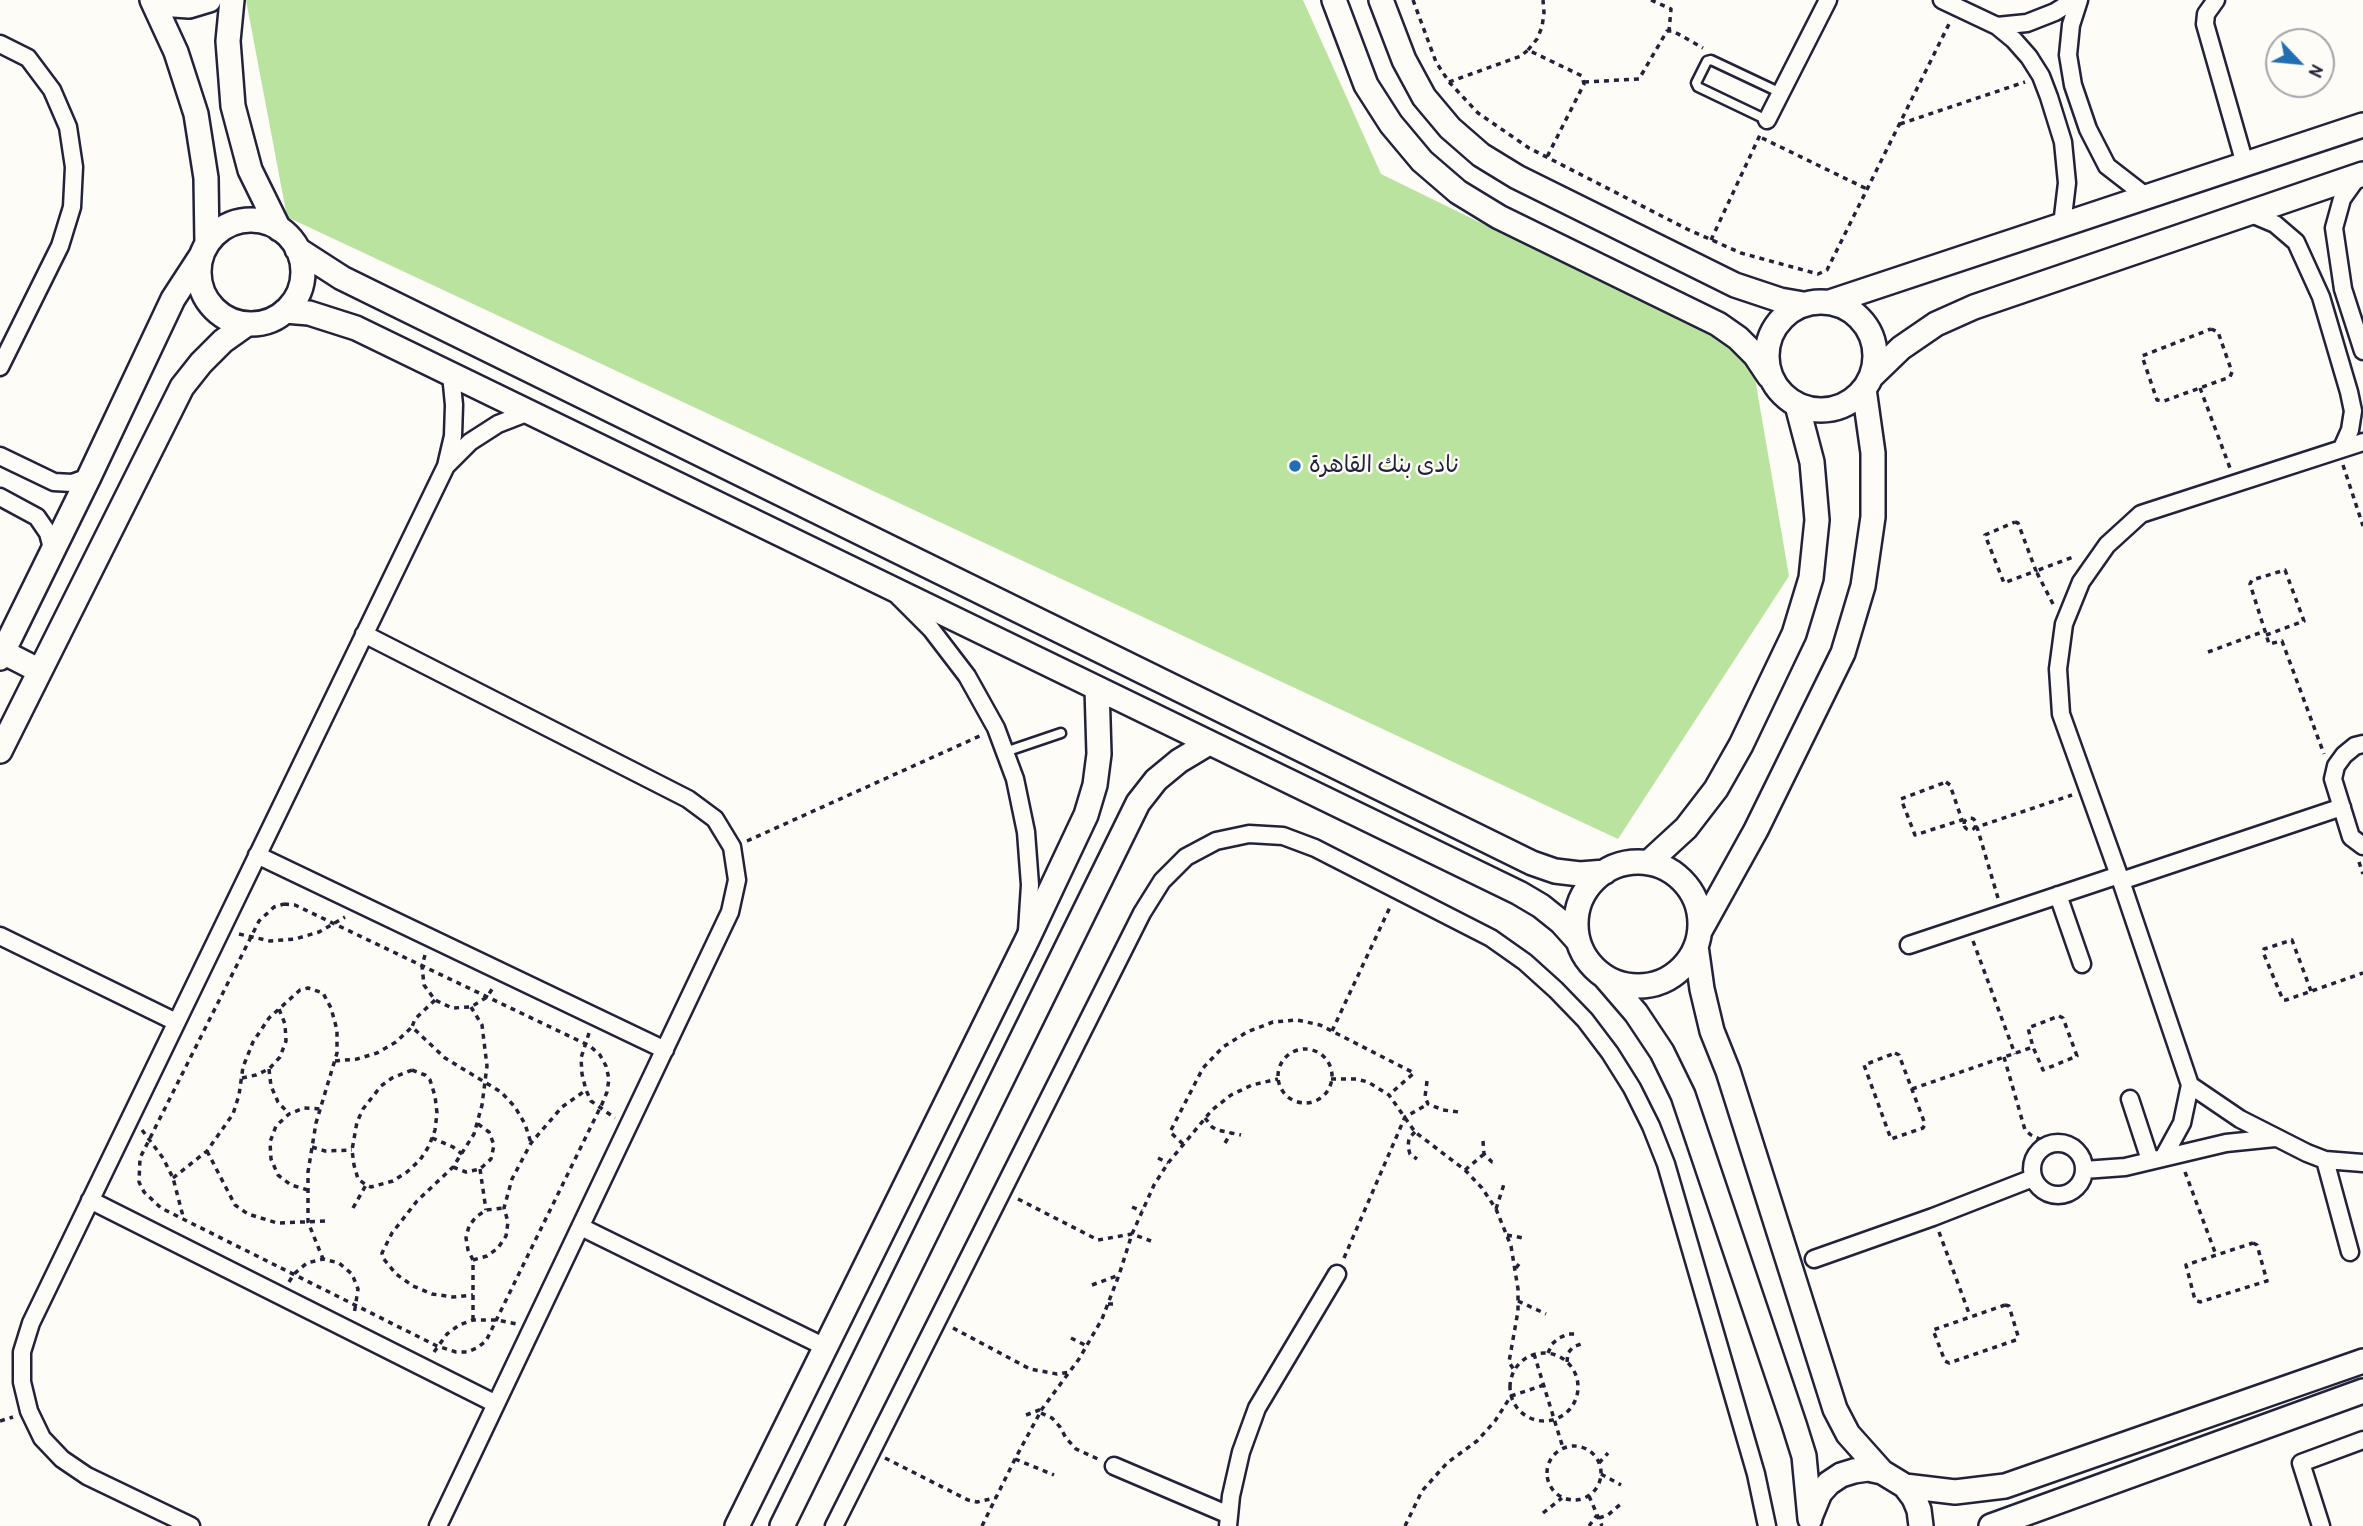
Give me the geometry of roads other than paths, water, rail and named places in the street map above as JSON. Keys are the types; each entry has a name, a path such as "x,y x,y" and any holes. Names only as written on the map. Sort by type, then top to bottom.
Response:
{"street":[{"path":"40,671 1,655 173,299 204,250 216,233 227,226 240,221 267,223 290,238 297,249 302,262 300,289 285,311 261,323 247,324 222,315 204,295 199,269 204,250 206,178 195,114 176,52 152,0"},
{"path":"160,0 189,6 209,0"},
{"path":"232,0 228,41 233,106 250,170 279,229"},
{"path":"1335,0 1366,85 1391,124 1422,161 1449,184 1499,217 1718,324 1738,338 1755,355 1785,398 1797,405 1821,411 1834,409 1856,398 1902,348 1936,324 1974,307 2361,174"},
{"path":"1381,0 1404,60 1424,96 1450,128 1481,155 1517,177 1735,285 1780,300 1803,304 1830,302 1844,306 1865,324 1872,336 1875,363 1868,383 1873,453 1873,517 1863,586 1843,653 1689,960 1678,972 1658,983 1635,987 1605,978"},
{"path":"1767,120 1828,0"},
{"path":"1942,0 1997,26 2022,49 2041,76 2063,142 2067,183 2062,225"},
{"path":"1997,26 2027,23 2076,0"},
{"path":"2076,0 2068,55 2073,85 2088,129 2107,166 2147,197"},
{"path":"2216,0 2206,14 2205,24 2245,164"},
{"path":"0,44 29,58 52,90 68,127 74,167 72,207 60,246 8,332 0,367"},
{"path":"1830,302 2363,125"},
{"path":"2361,174 2342,199 2333,228 2343,289 2363,351"},
{"path":"2249,214 2275,224 2297,242 2321,297 2353,411 2350,430 2340,449"},
{"path":"297,249 342,278 1532,863 1555,871 1580,874 1605,872 1626,863 1649,862 1664,867 1677,876 1696,900 1700,915 1698,939 1702,989 1712,1031 1728,1071 1835,1409 1848,1434 1882,1472 1905,1486 1914,1498 1921,1526"},
{"path":"1769,376 1766,362 1771,333 1784,316 1803,304"},
{"path":"285,311 333,319 451,374 1541,906 1561,922 1578,941 1588,961 1636,1013 1662,1052 1683,1095 1801,1446 1810,1523"},
{"path":"0,751 182,387 222,341 247,324"},
{"path":"2332,339 2356,331"},
{"path":"191,1526 87,1476 62,1460 42,1438 29,1412 22,1382 22,1352 31,1323 446,466 453,436 451,374"},
{"path":"1649,862 1686,828 1716,789 1741,745 1794,634 1811,578 1817,520 1812,462 1797,405"},
{"path":"446,466 470,443 498,424 529,412"},
{"path":"2164,1156 2182,1123 2190,1085 2061,714 2057,669 2064,624 2081,582 2107,545 2141,514 2363,442"},
{"path":"0,456 54,482 72,483 89,477"},
{"path":"0,497 37,517 48,533 53,552"},
{"path":"889,587 931,629 967,676 996,728 1014,779 1026,832 1030,886 1027,940"},
{"path":"364,634 688,799 715,819 732,847 737,880 730,912 438,1526"},
{"path":"737,1526 1027,940 1086,815 1095,785 1099,754 1097,688"},
{"path":"782,1526 1138,803 1156,780 1179,761 1209,743"},
{"path":"2363,744 2344,755 2336,766 2333,779 2351,837 2363,846"},
{"path":"1909,945 2057,895 2120,878 2342,807"},
{"path":"834,1526 1142,912 1162,881 1186,857 1216,841 1250,834 1283,836 1315,848 1491,938 1525,962 1556,990 1585,1020 1610,1053 1651,1125 1666,1164 1756,1474 1767,1526"},
{"path":"257,855 665,1050"},
{"path":"1578,941 1577,909 1588,888 1605,872"},
{"path":"2057,895 2082,964"},
{"path":"0,936 176,1021"},
{"path":"2190,1085 2240,1119 2275,1138 2325,1160 2363,1163"},
{"path":"2130,1099 2164,1156"},
{"path":"2084,1170 2125,1167 2226,1143 2275,1138"},
{"path":"2058,1143 2074,1148 2080,1154 2084,1170 2077,1187 2061,1195 2044,1192 2033,1178 2032,1161 2036,1153 2050,1144 2058,1143"},
{"path":"2325,1160 2350,1252"},
{"path":"1814,1259 2033,1178"},
{"path":"90,1200 496,1404"},
{"path":"581,1227 825,1347"},
{"path":"1114,1466 1228,1521 1241,1452 1256,1408 1337,1274"},
{"path":"1905,1486 1955,1492 2005,1486 2363,1361"},
{"path":"1991,1526 2363,1391"},
{"path":"2321,1526 2301,1463 2363,1440"},
{"path":"1810,1523 1820,1493 1829,1483 1841,1475 1868,1469 1882,1472"}],"lane":[{"path":"1767,120 1698,87 1696,83 1709,60 1781,93"},
{"path":"1005,752 1061,733"}],"place":[{"name":"نادى بنك القاهرة","path":"1295,466"}]}
